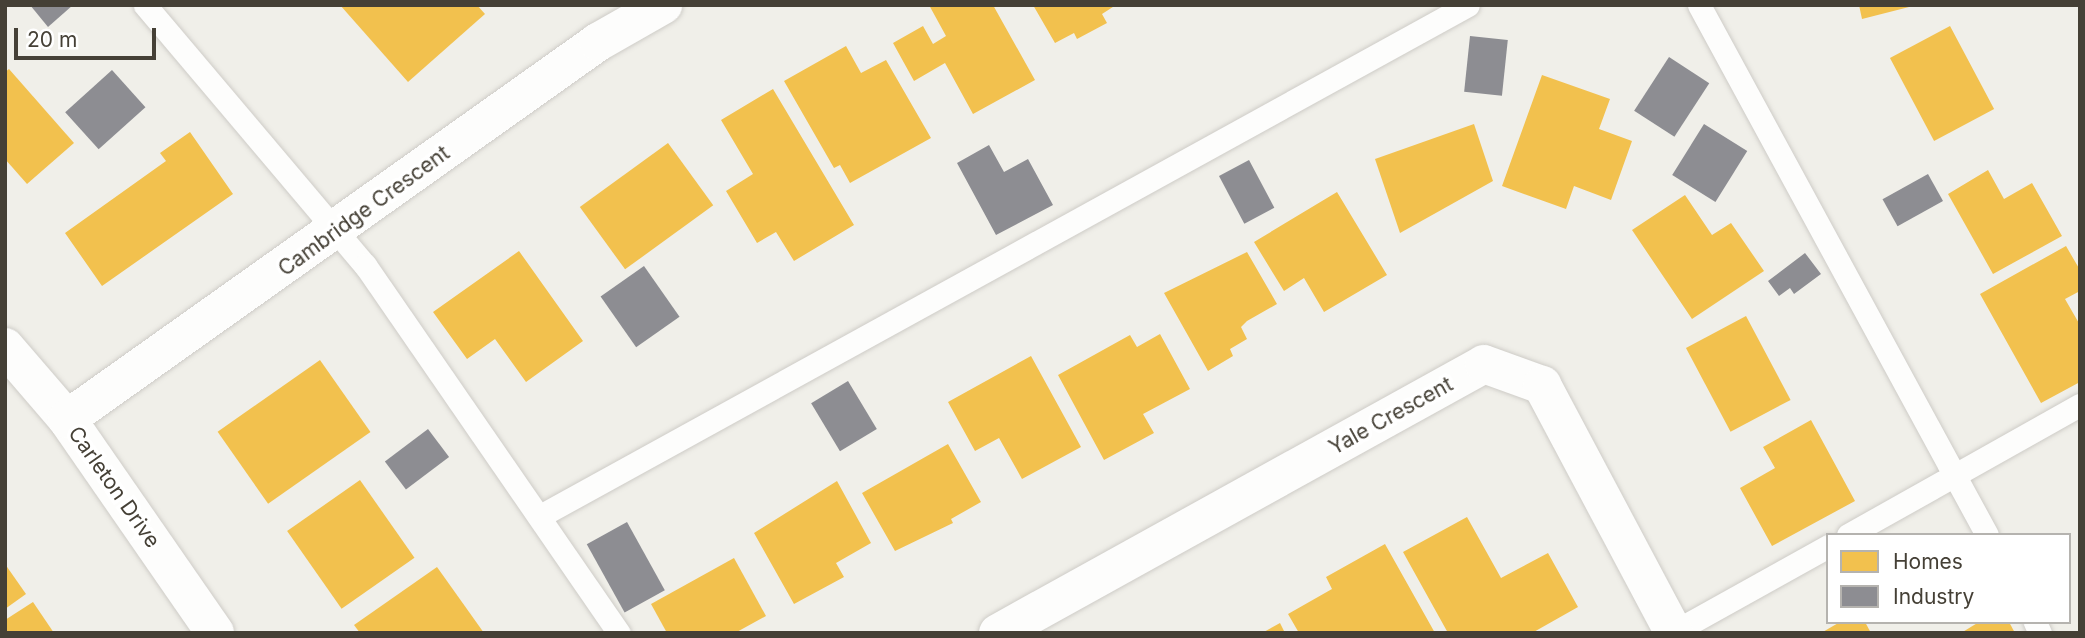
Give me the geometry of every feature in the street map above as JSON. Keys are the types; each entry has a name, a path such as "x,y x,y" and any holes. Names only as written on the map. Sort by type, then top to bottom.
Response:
{"street":[{"name":"Cambridge Crescent","path":"67,419 339,230 598,42 654,7"},
{"name":"Carleton Drive","path":"5,347 67,419 215,633"},
{"name":"Yale Crescent","path":"998,633 1484,365 1542,385 1673,633"}],"lane":[{"path":"145,5 339,230 619,633"},
{"path":"540,516 1468,5"},
{"path":"1699,5 1986,533"},
{"path":"1852,533 2080,405"},
{"path":"1673,633 1826,547"}],"building: Homes":[{"path":"340,5 477,5 485,14 408,82"},
{"path":"929,5 993,5 1035,80 973,114 945,63 914,81 893,43 923,26 933,44 946,36"},
{"path":"1033,5 1116,5 1102,14 1107,23 1077,39 1074,33 1055,43"},
{"path":"1859,5 1912,5 1913,6 1862,19"},
{"path":"1950,26 1994,109 1934,141 1890,58"},
{"path":"846,46 861,73 886,60 931,138 850,183 840,165 834,168 784,81"},
{"path":"9,69 74,143 27,184 5,159 5,72"},
{"path":"1542,75 1610,99 1599,129 1632,141 1611,200 1574,186 1566,209 1502,186"},
{"path":"773,89 854,225 794,261 776,232 757,243 726,191 753,174 721,120"},
{"path":"1474,124 1493,181 1400,233 1375,159"},
{"path":"190,132 233,194 102,286 65,233 166,161 160,153"},
{"path":"668,143 713,205 625,269 580,207"},
{"path":"1988,170 2004,199 2032,183 2062,236 1993,274 1948,194"},
{"path":"1337,192 1387,275 1324,312 1304,278 1284,291 1254,242"},
{"path":"1685,195 1712,235 1731,223 1764,271 1692,319 1632,230"},
{"path":"2066,246 2080,270 2080,291 2065,299 2080,325 2080,382 2041,403 1980,294"},
{"path":"519,251 583,341 526,382 495,339 467,359 433,312"},
{"path":"1247,252 1277,304 1247,321 1241,327 1247,339 1230,349 1233,356 1208,371 1164,293"},
{"path":"1746,316 1791,400 1731,432 1686,348"},
{"path":"1160,334 1190,389 1143,414 1154,433 1104,460 1058,375 1130,335 1137,347"},
{"path":"1031,356 1081,447 1022,479 999,438 975,451 948,402"},
{"path":"320,360 370,432 268,504 218,432"},
{"path":"1811,420 1855,501 1772,546 1740,488 1775,468 1763,447"},
{"path":"948,444 981,502 951,519 953,523 895,551 862,493"},
{"path":"360,480 414,558 342,609 287,531"},
{"path":"837,481 871,543 836,563 844,577 794,604 754,533"},
{"path":"1467,517 1501,578 1548,553 1578,607 1532,633 1448,633 1403,552"},
{"path":"1385,544 1435,633 1299,633 1288,614 1332,589 1326,577"},
{"path":"734,558 766,616 735,633 667,633 651,604"},
{"path":"5,564 26,594 5,609"},
{"path":"437,567 484,633 360,633 354,625"},
{"path":"33,602 54,633 5,633 5,620"},
{"path":"1280,623 1285,633 1262,633"},
{"path":"1837,624 1866,624 1871,633 1821,633"},
{"path":"1976,624 2010,624 2015,633 1961,633"}],"building: Industry":[{"path":"30,5 73,5 48,27"},
{"path":"1470,36 1508,40 1502,96 1464,92"},
{"path":"1669,57 1709,83 1674,137 1634,111"},
{"path":"112,70 145,107 99,149 65,112"},
{"path":"1704,124 1747,151 1715,202 1672,175"},
{"path":"989,145 1004,172 1028,159 1053,205 996,235 957,163"},
{"path":"1249,160 1274,208 1244,224 1219,176"},
{"path":"1928,174 1943,201 1898,226 1883,199"},
{"path":"1805,253 1821,274 1794,294 1790,288 1779,296 1768,281"},
{"path":"644,266 680,317 636,347 601,296"},
{"path":"848,381 877,429 840,451 811,403"},
{"path":"428,429 449,457 406,489 385,461"},
{"path":"627,522 665,590 625,613 587,544"}]}
